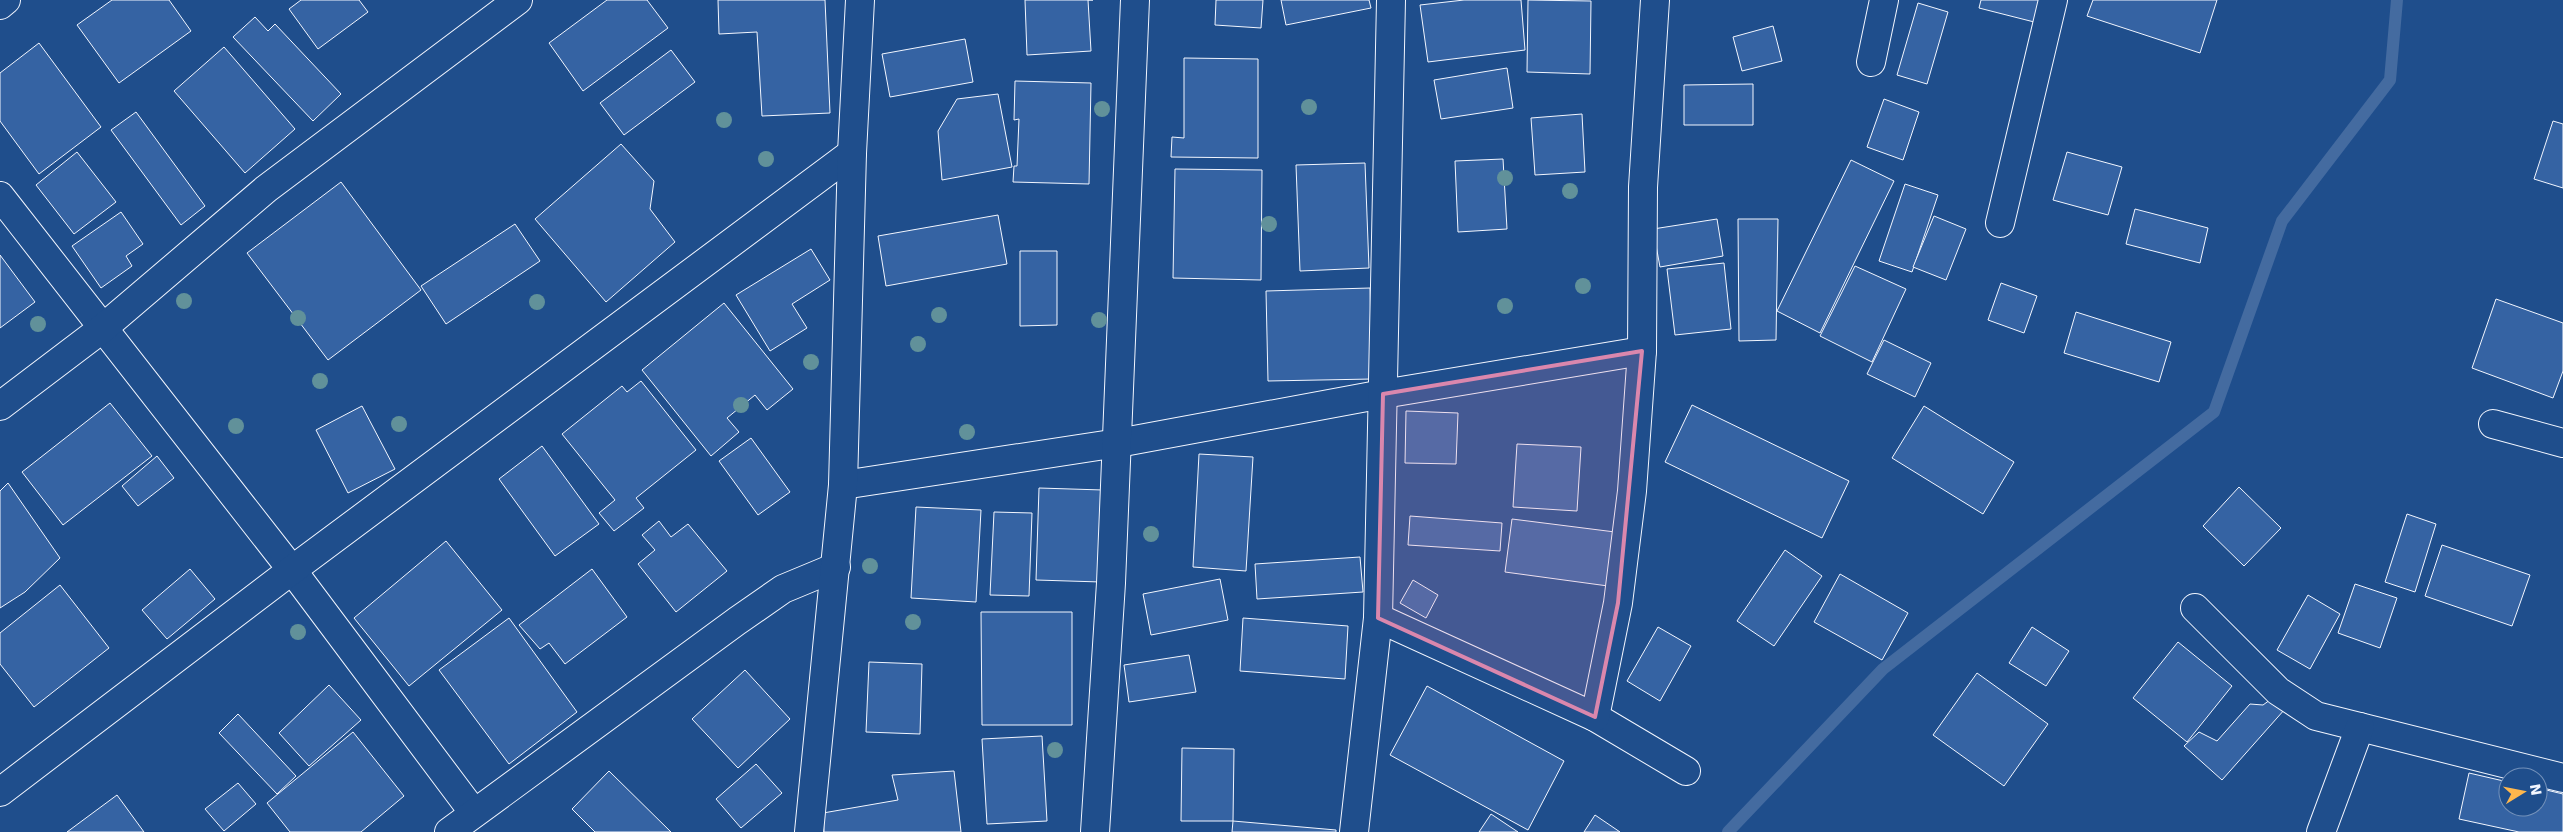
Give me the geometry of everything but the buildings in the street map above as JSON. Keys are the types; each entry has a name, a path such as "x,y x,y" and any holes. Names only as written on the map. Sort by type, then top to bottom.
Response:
{"street":[{"path":"0,5 6,0"},
{"path":"0,406 103,328 266,189 518,0"},
{"path":"809,832 843,485 852,153 860,0"},
{"path":"1095,832 1118,443 1135,0"},
{"path":"1354,832 1378,618 1391,0"},
{"path":"1595,717 1618,603 1632,491 1642,351 1643,187 1655,0"},
{"path":"1872,62 1884,0"},
{"path":"2000,223 2053,0"},
{"path":"0,792 292,570 852,153"},
{"path":"0,196 292,570 474,813"},
{"path":"843,485 1118,443 1383,394 1642,351"},
{"path":"2493,424 2563,443"},
{"path":"449,832 744,615 783,589 836,567"},
{"path":"2194,608 2278,691 2316,716 2563,778"},
{"path":"1378,618 1595,717 1686,771"},
{"path":"2321,832 2360,727"}],"highlighted area":[{"path":"1642,351 1618,603 1595,717 1378,618 1383,394"}],"waterway":[{"path":"1728,832 1883,669 2214,412 2282,221 2390,80 2397,0"}]}
